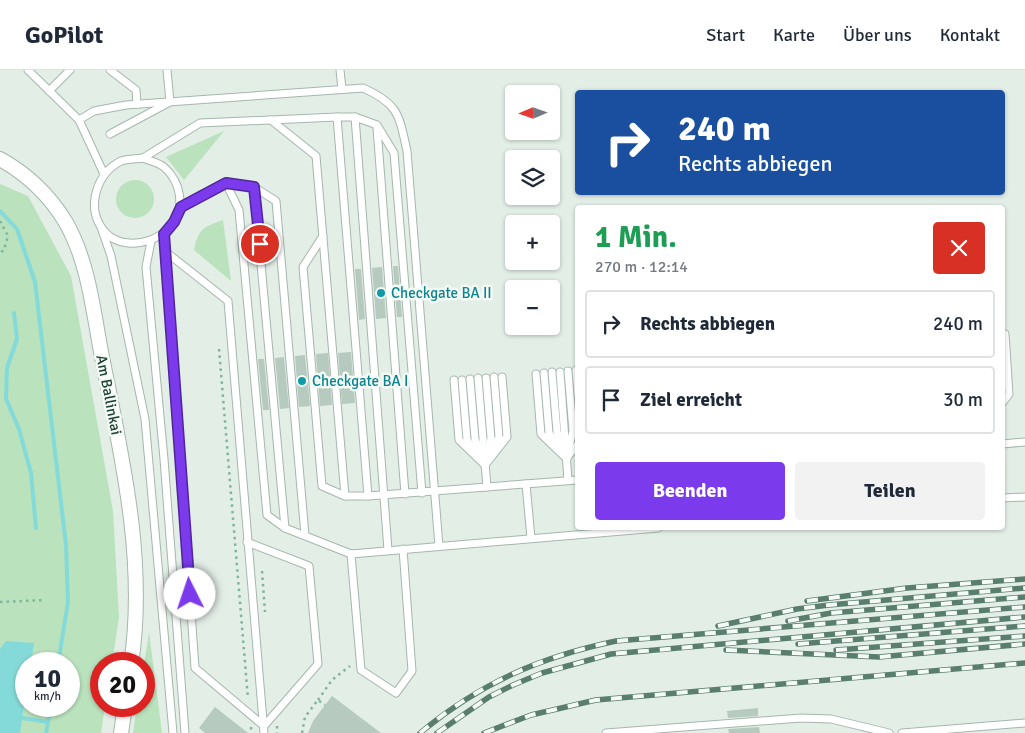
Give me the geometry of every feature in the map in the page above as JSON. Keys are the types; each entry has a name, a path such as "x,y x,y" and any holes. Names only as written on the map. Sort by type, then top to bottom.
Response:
{"street":[{"name":"Am Ballinkai","path":"0,159 30,180 52,203 65,222 84,270 112,409 129,512 136,600 132,652"},
{"path":"121,733 123,717"}],"lane":[{"path":"28,70 79,120 104,174"},
{"path":"49,91 70,70"},
{"path":"110,70 136,90 137,104"},
{"path":"168,70 170,102"},
{"path":"340,70 342,89"},
{"path":"79,120 94,111 137,104 362,88 383,97 399,115 407,151 439,546"},
{"path":"110,134 170,102"},
{"path":"337,117 368,496"},
{"path":"173,733 145,420 111,256 101,227 95,199 97,186 104,174 121,161 143,158 200,123 355,117 377,125 394,153 422,493"},
{"path":"355,117 388,550"},
{"path":"270,120 316,156 345,496"},
{"path":"377,125 405,494"},
{"path":"101,227 114,239 130,243 151,242 164,234 174,222 181,207 177,185 164,167 143,158"},
{"path":"181,207 226,183 254,187 276,201 305,536"},
{"path":"226,183 239,210 267,515 285,528 351,554 633,530"},
{"path":"254,187 285,528"},
{"path":"164,234 195,668 249,712 264,729"},
{"path":"323,236 303,267 322,486 345,496 368,496 575,480"},
{"path":"151,242 146,267 164,460 184,733"},
{"path":"166,252 228,301 264,729"},
{"path":"1005,334 1009,394 1005,399"},
{"path":"556,372 575,392"},
{"path":"556,372 572,431 567,458 568,480"},
{"path":"556,372 556,432 567,458"},
{"path":"556,372 540,434 567,458"},
{"path":"478,378 475,439 485,466 487,488"},
{"path":"478,378 507,437 485,466"},
{"path":"478,378 491,438 485,466"},
{"path":"478,378 459,440 485,466"},
{"path":"567,458 575,442"},
{"path":"1005,444 1025,442"},
{"path":"567,458 575,448"},
{"path":"526,484 531,538"},
{"path":"1005,498 1025,497"},
{"path":"582,534 591,530"},
{"path":"247,542 310,566 318,664 276,712 264,729"},
{"path":"351,554 361,670 396,693 412,671 403,549"},
{"path":"606,733 680,730 801,718 831,719 889,733"},
{"path":"902,733 1025,723"}],"path":[{"path":"0,221 8,236 4,250 0,253"},
{"path":"219,349 251,733"},
{"path":"262,571 266,620"},
{"path":"0,602 45,600"},
{"path":"302,733 305,717 332,680 351,666 361,670"},
{"path":"318,700 325,706"},
{"path":"276,712 277,733"}],"green space":[{"path":"224,131 184,180 166,157"},
{"path":"135,180 148,186 154,199 148,212 135,218 122,212 116,199 122,186"},
{"path":"0,184 28,196 71,276 113,511 119,617 114,652 90,652 90,717 103,717 101,733 0,733"},
{"path":"223,220 231,281 194,250 200,233 206,227"},
{"path":"149,632 152,652 146,652"},
{"path":"155,679 162,733 133,733 135,717 155,717"}],"water":[{"path":"6,641 34,643 33,652 15,652 15,717 22,717 20,733 0,733 0,649"}],"building":[{"path":"393,266 398,266 402,317 397,317"},
{"path":"382,267 386,318 376,319 372,268"},
{"path":"355,269 361,269 365,319 359,320"},
{"path":"351,352 355,403 342,404 338,353"},
{"path":"328,353 332,405 320,406 316,354"},
{"path":"305,355 310,406 299,407 295,356"},
{"path":"284,357 289,408 280,409 275,358"},
{"path":"258,359 264,359 269,410 263,410"},
{"path":"332,696 381,733 308,733 313,721"},
{"path":"215,707 248,733 205,733 199,728"},
{"path":"758,708 758,716 728,718 727,711"},
{"path":"759,727 760,733 729,733 728,729"}],"waterway":[{"path":"0,211 17,229 35,282 66,545 68,602 60,652"},
{"path":"14,313 17,339 7,368 6,399 19,429 31,473 36,528"},
{"path":"46,733 49,717"},
{"path":"22,718 48,722"}],"railway":[{"path":"807,601 907,588 1025,579"},
{"path":"718,626 797,609 829,605 1025,588"},
{"path":"788,621 831,613 1025,597"},
{"path":"420,733 465,700 512,674 562,655 616,641 1025,607"},
{"path":"437,733 489,697 513,685 542,673 611,654 1025,617"},
{"path":"798,644 1025,626"},
{"path":"836,650 1025,636"},
{"path":"726,650 879,657 1025,644"},
{"path":"484,733 531,715 596,700 1025,663"}],"place":[{"name":"Checkgate BA II","path":"381,293"},
{"name":"Checkgate BA I","path":"302,381"}],"route":[{"path":"190,594 164,234 174,222 181,207 226,183 254,187 260,244"}]}
